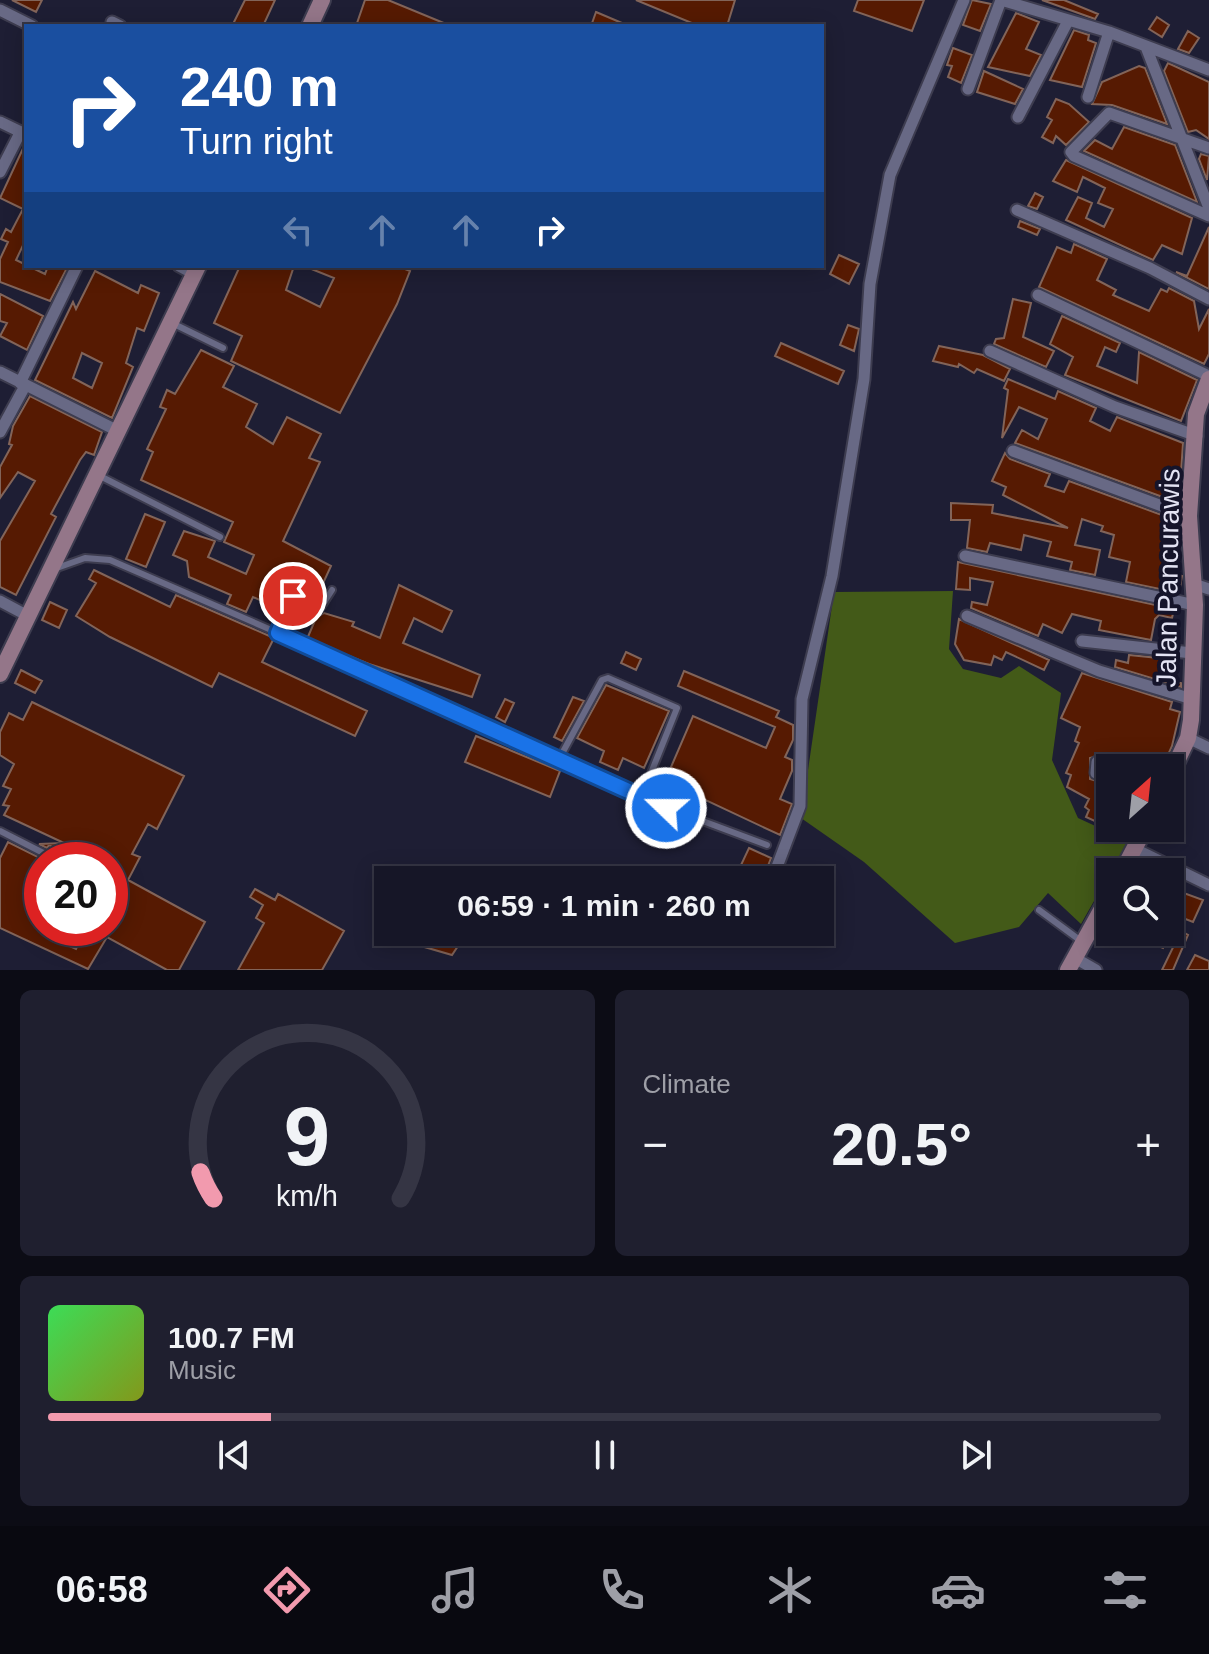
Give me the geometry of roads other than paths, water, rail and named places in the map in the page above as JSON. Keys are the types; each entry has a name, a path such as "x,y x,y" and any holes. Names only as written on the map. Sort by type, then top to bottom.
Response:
{"street":[{"path":"311,24 322,0"},
{"path":"777,866 800,806 802,699 832,576 864,379 870,284 890,175 964,0"},
{"path":"968,89 1001,0 1109,32 1209,70"},
{"path":"0,10 28,24"},
{"path":"1018,117 1068,21"},
{"path":"1088,97 1109,32"},
{"path":"1146,47 1209,208"},
{"path":"1209,148 1109,113 1071,152 1209,216"},
{"path":"0,122 23,134 0,172"},
{"path":"1017,210 1150,268 1209,299"},
{"path":"0,432 76,268"},
{"path":"0,674 171,322 190,269"},
{"path":"1038,295 1209,378"},
{"path":"990,351 1115,407 1203,439"},
{"path":"0,372 118,431"},
{"name":"Jalan Pancurawis","path":"1180,754 1188,738 1195,605 1202,587 1189,516 1203,439 1196,414 1209,378"},
{"path":"1013,451 1189,516"},
{"path":"965,556 1195,605"},
{"path":"0,601 28,616"},
{"path":"967,616 1099,671 1192,699"},
{"path":"1082,641 1192,653"},
{"path":"1188,738 1209,748"},
{"path":"1130,858 1138,842"},
{"path":"1135,849 1209,885"},
{"path":"1096,919 1072,964 1096,970"}],"lane":[{"path":"171,322 223,348"},
{"path":"97,475 220,537"},
{"path":"50,570 85,558 110,560 641,798 767,845"},
{"path":"286,613 318,612 332,590"},
{"path":"278,633 293,596"},
{"path":"558,761 602,680 608,678 677,708 641,798"},
{"path":"0,831 24,843"},
{"path":"1039,910 1083,943"}]}
